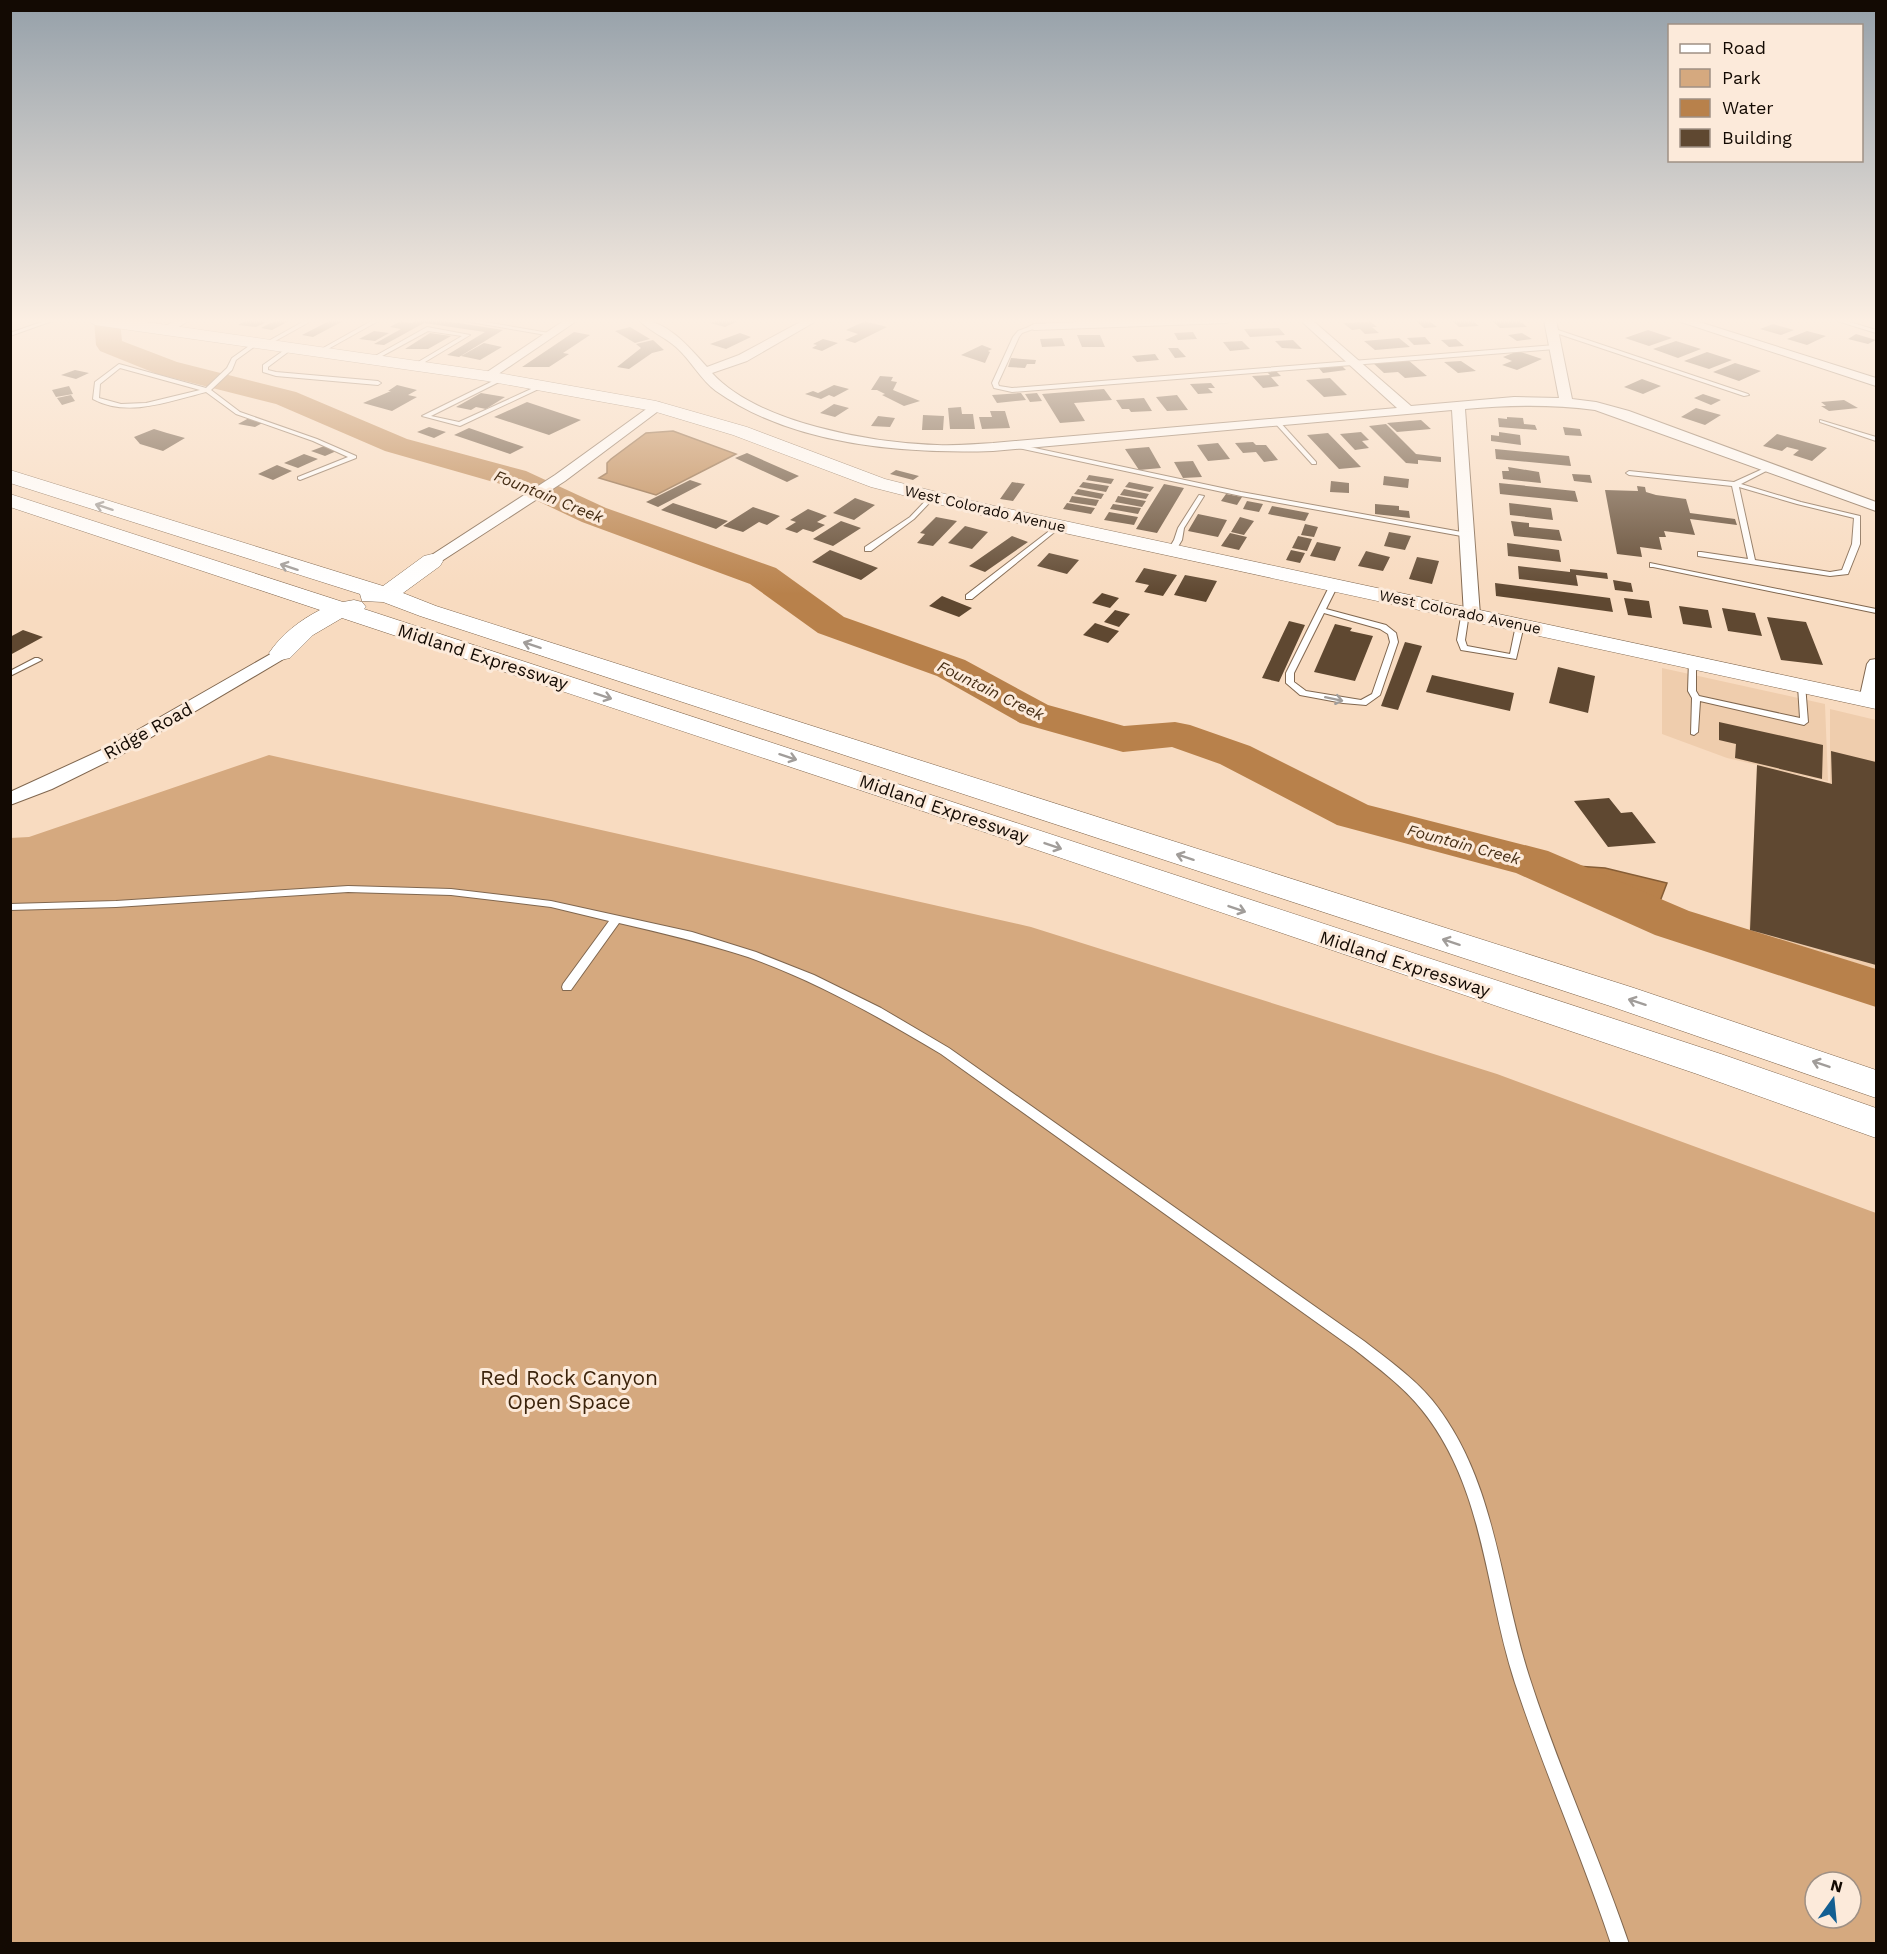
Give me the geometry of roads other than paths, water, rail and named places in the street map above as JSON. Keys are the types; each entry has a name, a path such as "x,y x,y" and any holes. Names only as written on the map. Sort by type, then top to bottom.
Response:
{"highway":[{"name":"Midland Expressway","path":"10,476 323,577 386,595 428,611 1622,997 1876,1084"},
{"name":"Midland Expressway","path":"10,500 1709,1064 1876,1123"},
{"path":"323,577 356,579 379,576 432,561"},
{"path":"285,591 332,597 386,595 432,561"},
{"path":"281,653 296,636 339,609 380,606 428,611"},
{"path":"281,653 319,638 345,631 403,630"}],"main road":[{"name":"West Colorado Avenue","path":"673,411 740,431 855,475 932,497 1872,701"}],"street":[{"path":"432,561 523,504 649,411"},
{"path":"762,411 829,434 913,447 964,449 1393,411"},
{"path":"1458,411 1467,535 1468,614"},
{"path":"1614,411 1876,507"},
{"name":"Ridge Road","path":"10,799 72,772 164,723 281,653"},
{"path":"1872,701 1876,664"}],"lane":[{"path":"236,411 354,457 300,478"},
{"path":"433,411 424,416 460,424 488,411"},
{"path":"1822,421 1876,439"},
{"path":"1276,422 1314,463"},
{"path":"1011,446 1241,494 1467,535"},
{"path":"1735,484 1769,468"},
{"path":"1629,473 1735,484 1858,517 1856,544 1845,572 1830,574 1701,554"},
{"path":"1735,484 1752,562"},
{"path":"1172,550 1181,528 1201,496"},
{"path":"868,549 912,518 932,497"},
{"path":"969,597 1059,526"},
{"path":"1653,565 1876,611"},
{"path":"1322,610 1383,627 1392,633 1394,642 1376,695 1363,703 1303,693 1290,683 1290,673 1334,585"},
{"path":"1468,614 1461,640 1464,648 1513,657 1520,625"},
{"path":"10,674 38,660"},
{"path":"1692,662 1692,691 1696,698 1694,732"},
{"path":"1696,698 1804,722 1802,686"},
{"path":"10,907 116,904 348,888 494,895 551,904 692,936 752,955 810,978 878,1011 945,1051 1359,1345 1406,1383 1428,1406 1451,1440 1469,1477 1484,1526 1520,1674 1620,1944"},
{"path":"567,987 616,919"}],"water":[{"path":"673,431 736,454 656,495 599,478 607,473 607,463 611,459 646,433"},
{"path":"1547,864 1605,868 1667,883 1651,925 1587,900 1543,874"}],"waterway":[{"name":"Fountain Creek","path":"317,411 396,445 515,478 594,515 763,576 831,625 951,668 1034,714 1123,739 1175,734 1235,755 1353,815 1532,862 1672,923 1876,988"}],"park label":[{"name":"Red Rock Canyon Open Space","path":"569,1390"}]}
